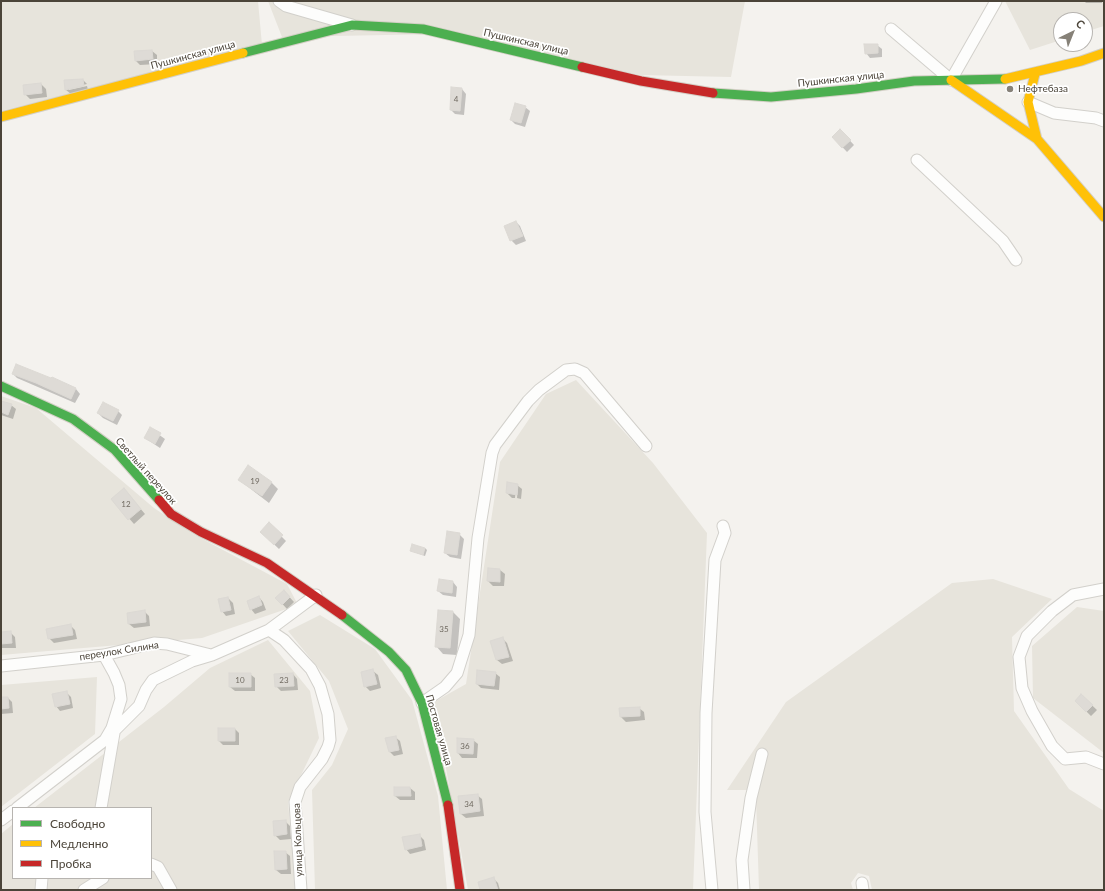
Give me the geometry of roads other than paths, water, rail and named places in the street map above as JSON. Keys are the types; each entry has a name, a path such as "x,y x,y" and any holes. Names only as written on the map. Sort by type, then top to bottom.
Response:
{"main road":[{"name":"Пушкинская улица","path":"1,117 352,25 423,30 641,81 707,92 771,97 856,89 914,81 1010,79 1035,74 1082,61 1104,53"},
{"path":"1035,74 1028,102 1037,139"},
{"path":"951,80 1037,139 1104,217"},
{"name":"Светлый переулок","path":"1,386 73,419 95,434 115,450 171,514 185,524 267,563 316,595"},
{"name":"Постовая улица","path":"316,595 389,652 406,670 422,703 446,794 460,890"}],"street":[{"path":"279,1 286,6 352,25"},
{"path":"891,29 951,80 996,1"},
{"path":"1028,102 1054,113 1096,118 1104,121"},
{"path":"917,160 1003,241 1016,260"},
{"path":"422,703 445,687 457,674 469,636 478,538 492,453 495,445 528,401 539,390 566,370 575,369 584,373 646,446"},
{"path":"712,890 705,812 706,713 715,560 724,533 723,526"},
{"path":"1104,589 1073,595 1052,611 1028,636 1019,657 1022,688 1032,711 1052,746 1065,758 1086,757 1104,764"},
{"path":"18,807 109,736 139,706 146,690 153,680 192,661 212,655 269,630 316,595"},
{"name":"улица Кольцова","path":"269,630 284,640 310,669 320,686 328,714 330,740 328,747 322,759 300,787 295,802 300,890"},
{"name":"переулок Силина","path":"1,666 104,655 154,643 167,644 212,655"},
{"path":"101,807 109,736 121,699 119,685 104,655"},
{"path":"744,890 742,860 751,798 762,754"},
{"path":"1,820 12,812"},
{"path":"152,864 158,867 170,890"},
{"path":"41,890 42,879"},
{"path":"84,890 101,879"}],"place":[{"name":"Нефтебаза","path":"1010,89"}]}
